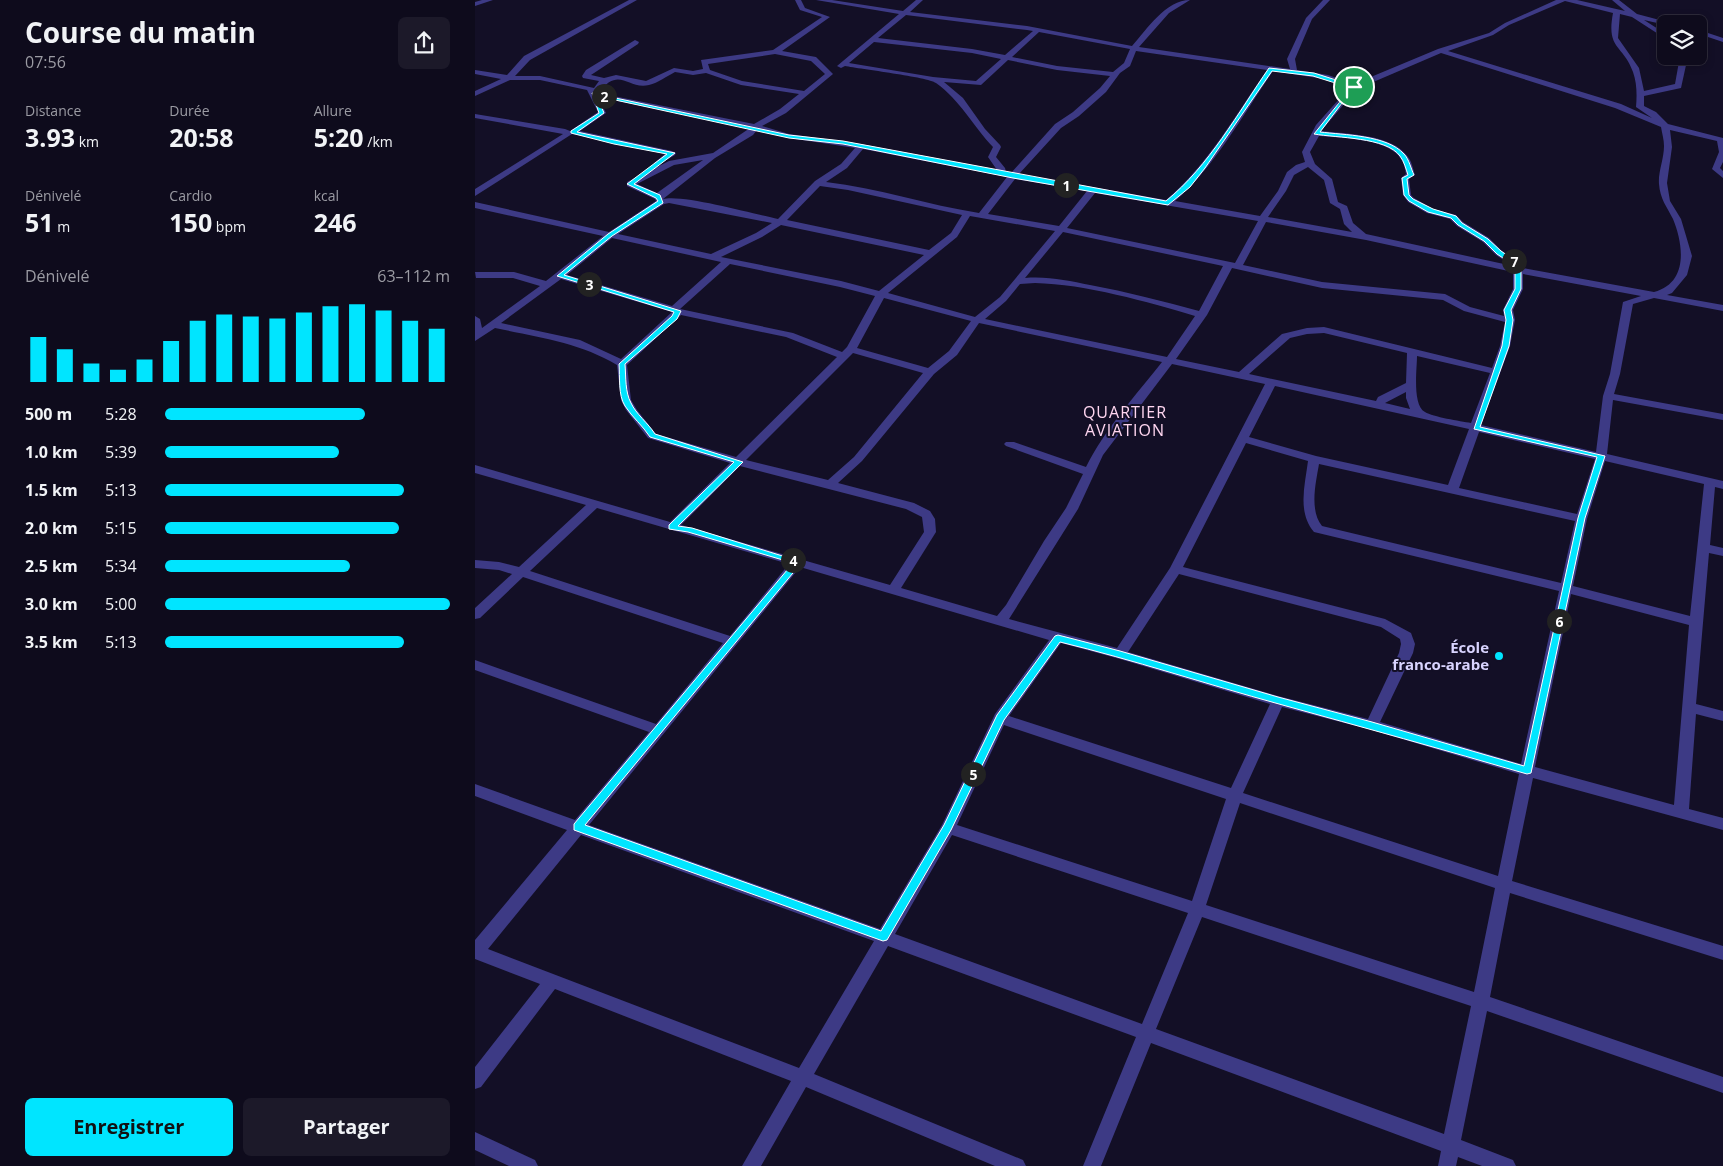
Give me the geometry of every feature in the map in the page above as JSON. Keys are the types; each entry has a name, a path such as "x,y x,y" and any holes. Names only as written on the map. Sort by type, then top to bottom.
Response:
{"street":[{"path":"475,4 490,0"},
{"path":"475,94 509,78 527,58 634,0"},
{"path":"707,71 704,62 745,58 775,52 793,43 811,26 827,17 801,9 797,0"},
{"path":"819,0 1038,30 1134,48 1325,77 1354,87"},
{"path":"475,319 477,337 560,276 610,235 715,155 750,133 755,127 783,111 874,40 920,0"},
{"path":"982,215 1013,176 1058,126 1076,114 1103,90 1115,74 1127,64 1134,48 1167,12 1187,0"},
{"path":"1294,72 1291,59 1305,26 1309,18 1327,0"},
{"path":"1366,237 1352,230 1346,221 1344,208 1334,203 1328,179 1310,164 1306,152 1316,133 1354,87 1441,51 1491,34 1507,24 1562,0"},
{"path":"1568,0 1657,21"},
{"path":"1615,0 1657,31"},
{"path":"1617,11 1613,27 1616,44 1636,69 1641,94 1640,107 1653,114 1665,126 1668,147 1663,183 1664,192 1666,201 1677,219 1687,256 1682,274 1669,291 1657,296 1628,302"},
{"path":"844,64 954,82 978,83 1005,57 1038,30"},
{"path":"1707,35 1723,40"},
{"path":"874,40 972,51 1057,68 1115,74"},
{"path":"635,42 606,60 586,76 604,80 616,77 647,83 674,70 693,73 707,71 741,83 805,93"},
{"path":"1441,51 1618,106 1665,126 1721,140 1723,152 1716,169 1723,175"},
{"path":"775,52 813,59 829,74"},
{"path":"1641,94 1678,86 1682,65"},
{"path":"1168,203 1188,186 1203,167 1271,69"},
{"path":"475,72 509,78 540,78 590,88 602,113 573,132 672,153 630,184"},
{"path":"927,78 937,80 960,100 982,131 997,147 992,157 1001,168 1002,174"},
{"path":"593,94 604,80"},
{"path":"593,94 755,127 789,136 861,146 1013,176 1366,237 1519,270 1723,308"},
{"path":"475,116 565,131 568,134 475,193"},
{"path":"1316,133 1383,142 1395,148 1404,156 1411,175 1405,178 1404,186 1411,200 1431,211 1453,217 1460,224 1486,240 1499,252 1516,262 1519,270 1519,284 1507,310 1509,320 1505,346 1453,490"},
{"path":"713,257 759,235 781,221 818,183 839,170 861,146"},
{"path":"630,184 672,162 715,155"},
{"path":"1001,621 1072,509 1098,455 1123,420 1170,362 1267,212 1283,191 1290,174 1299,167 1310,164"},
{"path":"818,183 848,187 883,197 967,214 1059,229 1322,285 1445,297 1467,309 1509,320"},
{"path":"630,184 659,199 685,202 781,221 832,234 929,253"},
{"path":"830,484 859,459 930,372 953,353 977,320 1003,299 1093,190"},
{"path":"475,205 841,284 977,320 1379,405 1717,483 1703,548 1681,813"},
{"path":"672,527 799,404 847,353 881,294 922,262 929,253 954,235 967,214"},
{"path":"622,364 675,317 676,310 728,261"},
{"path":"475,275 514,275 548,285"},
{"path":"1519,284 1547,275"},
{"path":"560,276 676,310 789,335 847,353 930,372"},
{"path":"1017,282 1032,279 1053,281 1135,296 1202,315"},
{"path":"1447,1166 1479,1001 1581,518 1601,456 1608,396 1615,374 1628,302 1627,290"},
{"path":"494,325 589,346 608,354 622,364"},
{"path":"1240,377 1287,336 1307,331 1324,330 1497,372"},
{"path":"1412,351 1411,398 1414,407 1422,416"},
{"path":"622,364 624,394 628,405 646,424 652,436 739,462 910,506 927,514 930,532 893,590"},
{"path":"1120,654 1176,569 1271,383"},
{"path":"1379,405 1382,399 1411,385"},
{"path":"1608,396 1723,417"},
{"path":"1243,439 1314,459 1581,518"},
{"path":"1010,444 1089,472"},
{"path":"1314,459 1309,512 1312,525 1318,529 1566,588 1696,622"},
{"path":"475,469 1278,701 1372,725 1527,771 1723,824"},
{"path":"475,615 595,503"},
{"path":"1703,548 1723,552"},
{"path":"798,562 475,951 802,1077 1017,1166"},
{"path":"475,564 499,566 521,572 731,641"},
{"path":"1176,569 1385,624 1406,636 1409,644 1406,652 1372,725"},
{"path":"751,1166 948,828 1000,718 1058,638"},
{"path":"475,665 658,730"},
{"path":"1092,1166 1197,909 1235,795 1278,701"},
{"path":"1689,707 1723,716"},
{"path":"1000,718 1505,885 1723,954"},
{"path":"475,790 883,937 1507,1166"},
{"path":"948,828 1479,1001 1723,1085"},
{"path":"475,1082 553,981"},
{"path":"475,1141 529,1166"}],"place":[{"name":"École franco-arabe","path":"1499,656"}],"district":[{"name":"QUARTIER AVIATION","path":"1125,421"}],"route":[{"path":"1271,69 1314,74 1354,87 1339,102 1316,133 1383,142 1395,148 1404,156 1411,175 1405,178 1404,186 1411,200 1431,211 1453,217 1460,224 1486,240 1499,252 1516,262 1519,267 1518,289 1507,310 1509,320 1505,346 1476,428 1601,456 1581,518 1527,771 1372,725 1278,701 1120,654 1058,638 1000,718 948,828 883,937 578,827 798,562 689,530 672,527 739,462 652,436 646,424 628,405 624,394 625,382 622,364 675,317 678,311 560,276 610,235 661,202 658,196 630,184 672,153 573,132 602,113 593,94 755,127 767,132 843,143 1013,176 1168,203 1188,186 1203,167 1271,69"}]}
